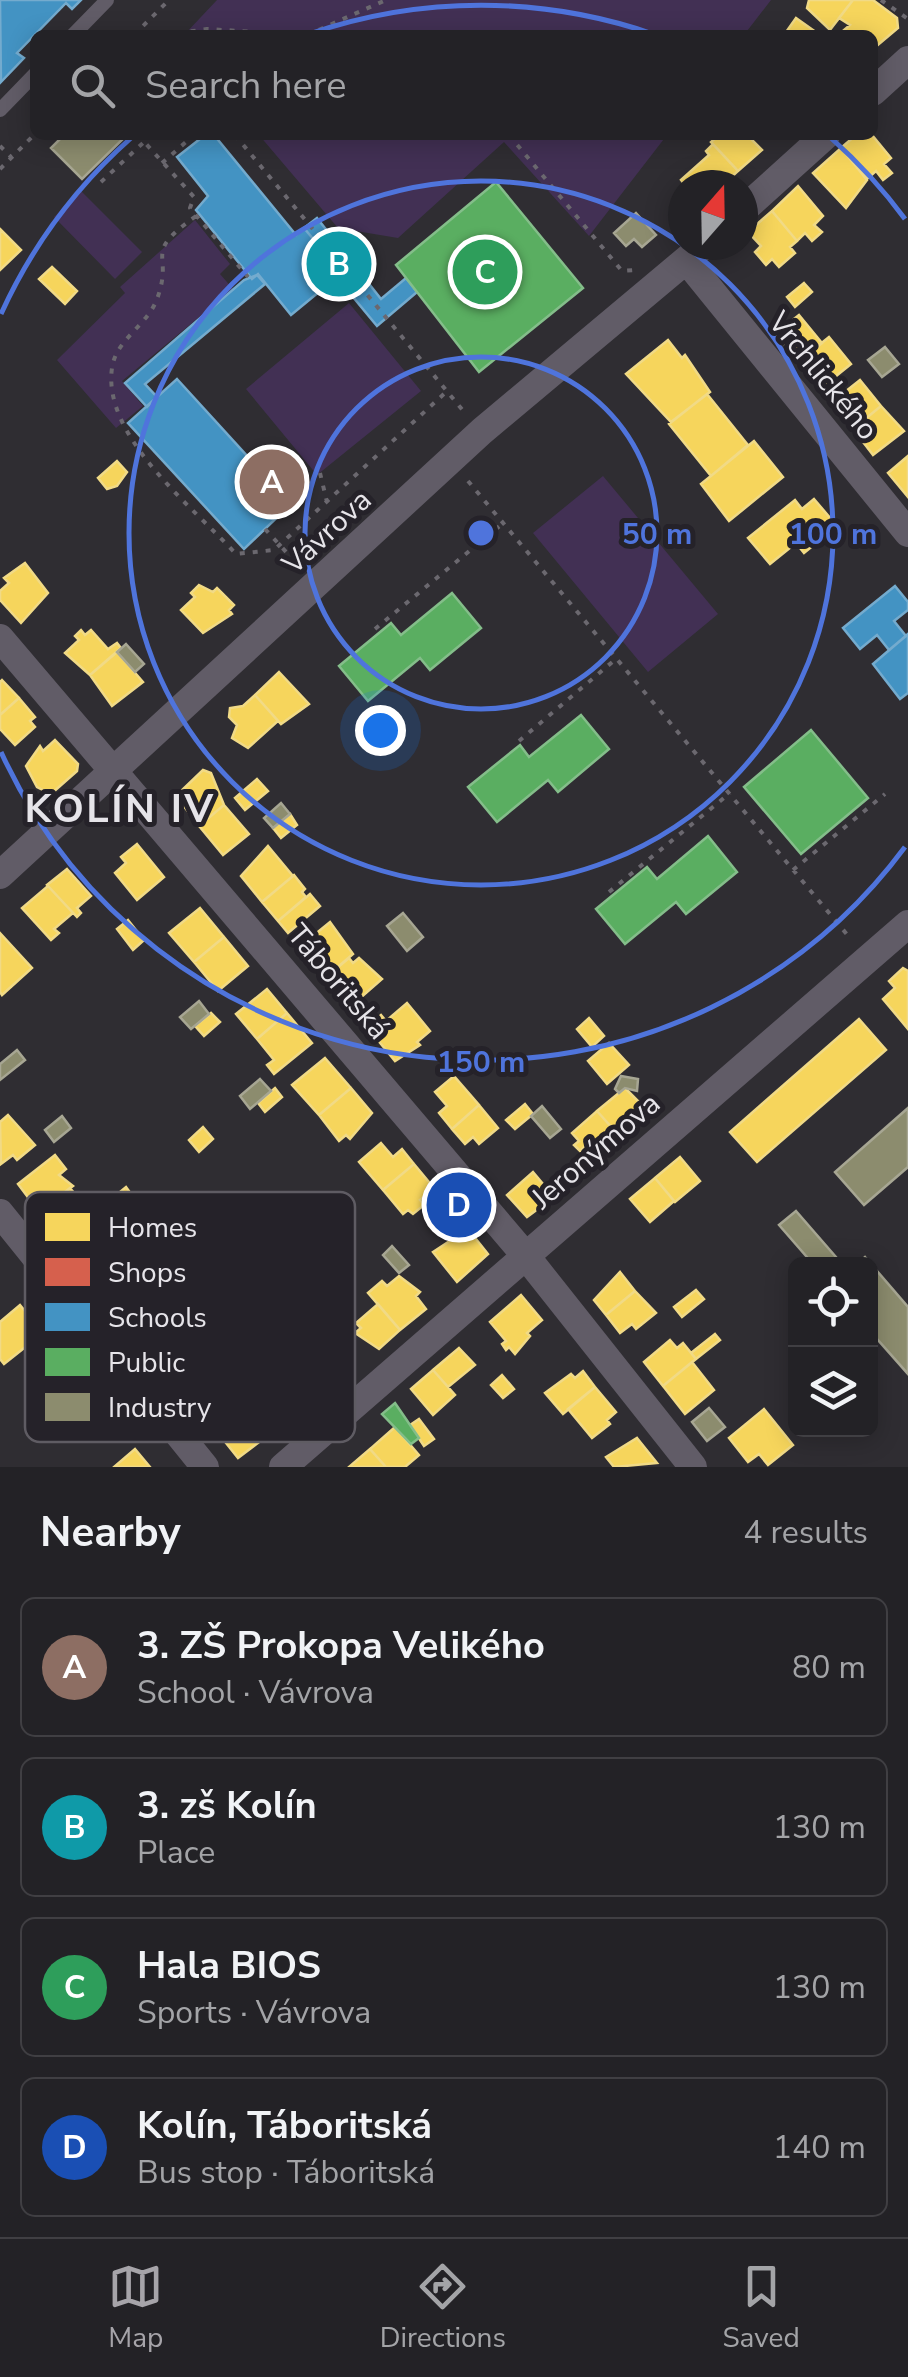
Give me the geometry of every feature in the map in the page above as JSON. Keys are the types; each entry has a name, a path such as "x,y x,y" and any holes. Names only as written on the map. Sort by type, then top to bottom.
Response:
{"street":[{"path":"878,87 908,60"},
{"path":"758,196 820,140"},
{"name":"Vávrova","path":"0,875 482,431 688,260"},
{"name":"Vrchlického","path":"701,260 908,533"},
{"name":"Táboritská","path":"0,638 526,1256 693,1467"},
{"name":"Jeronýmova","path":"355,1404 908,924"},
{"path":"0,1213 25,1244"},
{"path":"184,1442 204,1467"},
{"name":"Jeronýmova","path":"282,1467 311,1442"}],"lane":[{"path":"78,30 107,0"},
{"path":"0,110 30,79"}],"path":[{"path":"139,30 169,0"},
{"path":"318,30 386,0"},
{"path":"881,0 908,19"},
{"path":"0,169 30,139"},
{"path":"162,163 188,140"},
{"path":"239,140 466,414"},
{"path":"513,140 622,271 637,270"},
{"path":"101,182 144,142 194,196 190,208 248,277"},
{"path":"0,146 12,158"},
{"path":"196,216 166,239 160,254 164,272 158,299 147,319 120,346 112,368 113,399 125,434 236,554 274,550 445,392"},
{"path":"320,473 327,502"},
{"path":"465,478 859,948"},
{"path":"375,629 502,524"},
{"path":"265,529 309,575"},
{"path":"519,741 617,658"},
{"path":"609,892 730,792"},
{"path":"792,870 884,794"}],"shaded area":[{"path":"217,0 771,0 748,30 189,30"},
{"path":"263,140 663,140 589,236 504,142 398,238 338,228"},
{"path":"81,191 142,252 115,279 54,217"},
{"path":"195,220 230,264 220,274 233,289 122,381 143,406 116,428 57,360 125,293 120,287"},
{"path":"349,303 421,391 317,475 246,389"},
{"path":"603,476 718,614 648,672 533,533"}],"building: Homes":[{"path":"809,0 853,0 830,30 807,8"},
{"path":"853,0 873,0 897,18 898,28 878,45 878,30 844,30 850,25 839,18"},
{"path":"796,18 813,30 788,30"},
{"path":"713,140 752,140 762,150 737,170 711,142"},
{"path":"850,140 876,140 891,158 884,164 892,173 883,180 876,171 867,179 841,148"},
{"path":"713,144 737,170 692,170 709,155 706,151"},
{"path":"841,148 867,180 846,208 813,173"},
{"path":"798,186 823,216 814,225 822,232 812,241 805,233 797,241 772,211"},
{"path":"772,211 797,241 790,247 795,253 779,267 772,259 766,265 758,256 758,223"},
{"path":"0,229 21,250 0,270"},
{"path":"52,267 77,291 65,304 39,279"},
{"path":"804,283 812,292 795,307 787,297"},
{"path":"799,315 822,343 798,362 776,333"},
{"path":"829,337 851,364 820,389 798,362"},
{"path":"668,340 682,358 685,355 710,392 671,422 626,374"},
{"path":"860,380 881,406 853,429 831,403"},
{"path":"707,394 748,445 711,476 669,424"},
{"path":"881,406 904,431 873,455 853,429"},
{"path":"754,441 783,477 729,521 701,484"},
{"path":"908,456 908,497 888,473"},
{"path":"117,461 127,472 117,486 107,489 98,478"},
{"path":"814,499 837,526 804,553 796,543 770,564 748,538 795,500 802,509"},
{"path":"25,563 48,593 21,623 0,600 0,591 9,583 4,578"},
{"path":"199,585 213,592 217,588 234,605 229,610 232,614 203,633 181,610 195,597 191,593"},
{"path":"81,630 85,635 91,630 108,649 117,643 121,648 90,675 65,653 79,640 75,636"},
{"path":"117,652 143,682 112,706 90,675"},
{"path":"279,672 309,704 281,724 255,695"},
{"path":"0,682 19,698 0,715"},
{"path":"255,695 278,721 248,748 232,738 237,725 229,717 230,708 243,706"},
{"path":"19,698 35,717 30,721 35,727 15,745 0,729 0,715"},
{"path":"55,740 78,764 77,771 51,794 37,787 26,766 40,746 43,751"},
{"path":"203,770 211,773 224,805 199,826 176,796"},
{"path":"257,779 268,791 245,810 235,798"},
{"path":"224,805 249,834 223,855 199,826"},
{"path":"290,814 297,825 281,838 273,828"},
{"path":"137,844 164,877 137,900 115,873 126,863 121,857"},
{"path":"268,846 293,876 262,902 241,876"},
{"path":"67,869 91,896 77,908 81,913 77,917 47,885"},
{"path":"294,875 306,897 278,921 262,902"},
{"path":"48,886 73,913 54,929 59,933 51,940 22,908"},
{"path":"310,894 320,906 288,933 278,921"},
{"path":"200,908 224,937 194,962 169,933"},
{"path":"128,920 144,940 133,950 117,929"},
{"path":"330,922 353,954 325,978 305,954 319,943 313,936"},
{"path":"0,933 32,968 2,995 0,992"},
{"path":"224,937 248,966 218,991 194,962"},
{"path":"349,958 353,963 359,958 382,979 358,1000 354,995 345,1002 325,978"},
{"path":"903,968 908,971 908,1029 883,999 895,988 889,981"},
{"path":"267,989 287,1013 257,1039 236,1014"},
{"path":"407,1003 430,1031 417,1042 420,1045 395,1061 367,1027 381,1015 386,1021"},
{"path":"211,1013 220,1022 204,1036 195,1026"},
{"path":"287,1013 312,1043 274,1074 267,1065 274,1060 257,1039"},
{"path":"589,1018 604,1036 592,1047 577,1029"},
{"path":"859,1019 886,1050 757,1162 730,1132"},
{"path":"609,1043 629,1065 607,1084 588,1061"},
{"path":"325,1058 351,1088 319,1115 292,1085"},
{"path":"454,1076 479,1105 452,1129 439,1113 447,1106 435,1092"},
{"path":"275,1088 282,1097 265,1112 258,1103"},
{"path":"351,1088 372,1113 350,1139 346,1135 339,1141 319,1115"},
{"path":"625,1088 646,1109 647,1116 621,1138 597,1111"},
{"path":"525,1104 533,1114 515,1129 506,1120"},
{"path":"479,1105 498,1128 479,1144 473,1137 465,1144 452,1129"},
{"path":"597,1111 621,1138 596,1161 584,1147 580,1151 574,1145 579,1141 572,1133"},
{"path":"8,1115 35,1145 17,1160 13,1155 1,1164 0,1122"},
{"path":"203,1127 213,1139 199,1152 189,1140"},
{"path":"381,1143 393,1157 402,1149 414,1164 383,1190 359,1162"},
{"path":"55,1155 66,1169 59,1175 73,1186 65,1192 25,1193 18,1184"},
{"path":"680,1157 700,1181 675,1202 655,1178"},
{"path":"414,1164 434,1188 420,1200 424,1205 413,1214 408,1210 403,1214 383,1190"},
{"path":"533,1172 554,1197 527,1217 507,1195"},
{"path":"655,1178 674,1201 650,1222 630,1199"},
{"path":"468,1229 488,1254 457,1282 433,1252"},
{"path":"620,1272 635,1291 606,1315 594,1300"},
{"path":"399,1276 420,1292 416,1296 426,1309 400,1330 368,1293 382,1281 387,1286"},
{"path":"696,1290 704,1299 682,1317 674,1307"},
{"path":"635,1291 656,1313 636,1329 632,1324 620,1333 606,1315"},
{"path":"521,1295 542,1320 527,1333 530,1336 515,1354 509,1347 506,1350 502,1344 506,1341 490,1322"},
{"path":"378,1304 400,1330 379,1349 355,1333 361,1328 356,1323"},
{"path":"20,1305 25,1311 25,1347 4,1364 0,1359 0,1322"},
{"path":"715,1334 720,1340 696,1359 691,1353"},
{"path":"670,1340 677,1348 683,1343 696,1359 663,1386 644,1362"},
{"path":"459,1348 475,1365 448,1387 433,1370"},
{"path":"692,1362 714,1390 685,1414 663,1386"},
{"path":"433,1370 455,1395 433,1415 411,1389"},
{"path":"583,1371 595,1387 563,1414 545,1393 571,1374 575,1378"},
{"path":"502,1375 514,1389 503,1398 491,1385"},
{"path":"595,1387 616,1412 607,1420 610,1424 592,1438 568,1409"},
{"path":"764,1409 793,1445 768,1465 759,1454 748,1462 729,1438"},
{"path":"419,1419 434,1439 424,1446 410,1425"},
{"path":"395,1427 419,1455 405,1467 386,1467 370,1449"},
{"path":"637,1438 657,1463 614,1467 606,1457"},
{"path":"225,1442 259,1442 238,1458"},
{"path":"135,1449 150,1467 114,1467"},
{"path":"370,1449 386,1467 349,1467"}],"building: Schools":[{"path":"0,0 81,0 72,9 66,3 40,30 30,30 30,40 17,53 24,58 1,82"},
{"path":"199,140 218,140 296,235 304,228 319,246 314,250 337,277 291,315 258,274 252,279 196,210 208,196 177,157"},
{"path":"317,218 381,299 406,278 417,292 377,326 314,250 319,246 304,228"},
{"path":"257,275 265,284 145,384 157,397 147,407 125,383 244,280"},
{"path":"177,379 291,504 244,549 128,423"},
{"path":"895,586 908,602 908,610 894,621 906,636 889,650 877,635 860,649 843,628"},
{"path":"908,634 908,693 900,699 873,664"}],"building: Public":[{"path":"496,182 583,288 479,372 396,265"},
{"path":"452,593 481,628 430,670 420,658 368,701 339,666 391,623 401,635"},
{"path":"581,715 609,749 558,792 548,780 497,822 468,787 520,745 529,757"},
{"path":"811,730 868,798 801,854 744,787"},
{"path":"708,836 737,872 686,914 676,902 625,944 596,909 647,867 657,879"},
{"path":"395,1403 419,1438 411,1444 382,1414"}],"building: Industry":[{"path":"59,140 122,140 82,179 51,148"},
{"path":"636,213 656,235 642,247 634,239 626,246 614,233"},
{"path":"885,347 899,364 882,377 868,360"},
{"path":"126,644 144,664 135,672 117,652"},
{"path":"281,803 290,814 273,828 264,818"},
{"path":"403,913 423,937 407,951 387,926"},
{"path":"199,1001 209,1014 191,1029 180,1017"},
{"path":"17,1050 25,1060 0,1080 0,1064"},
{"path":"621,1076 638,1079 637,1091 625,1088 619,1093 615,1089"},
{"path":"260,1079 271,1091 250,1109 240,1096"},
{"path":"542,1106 561,1129 550,1138 531,1116"},
{"path":"908,1108 908,1167 864,1205 835,1172"},
{"path":"62,1116 71,1128 54,1142 45,1130"},
{"path":"796,1211 836,1257 807,1257 779,1225"},
{"path":"392,1246 409,1265 399,1273 383,1255"},
{"path":"878,1272 908,1307 908,1374 878,1340"},
{"path":"709,1408 725,1427 707,1441 692,1422"}],"place":[{"name":"3. zš Kolín","path":"339,264"},
{"name":"Hala BIOS","path":"485,272"},
{"name":"3. ZŠ Prokopa Velikého","path":"272,482"},
{"name":"Kolín, Táboritská","path":"459,1205"}],"district":[{"name":"KOLÍN IV","path":"120,809"}]}
